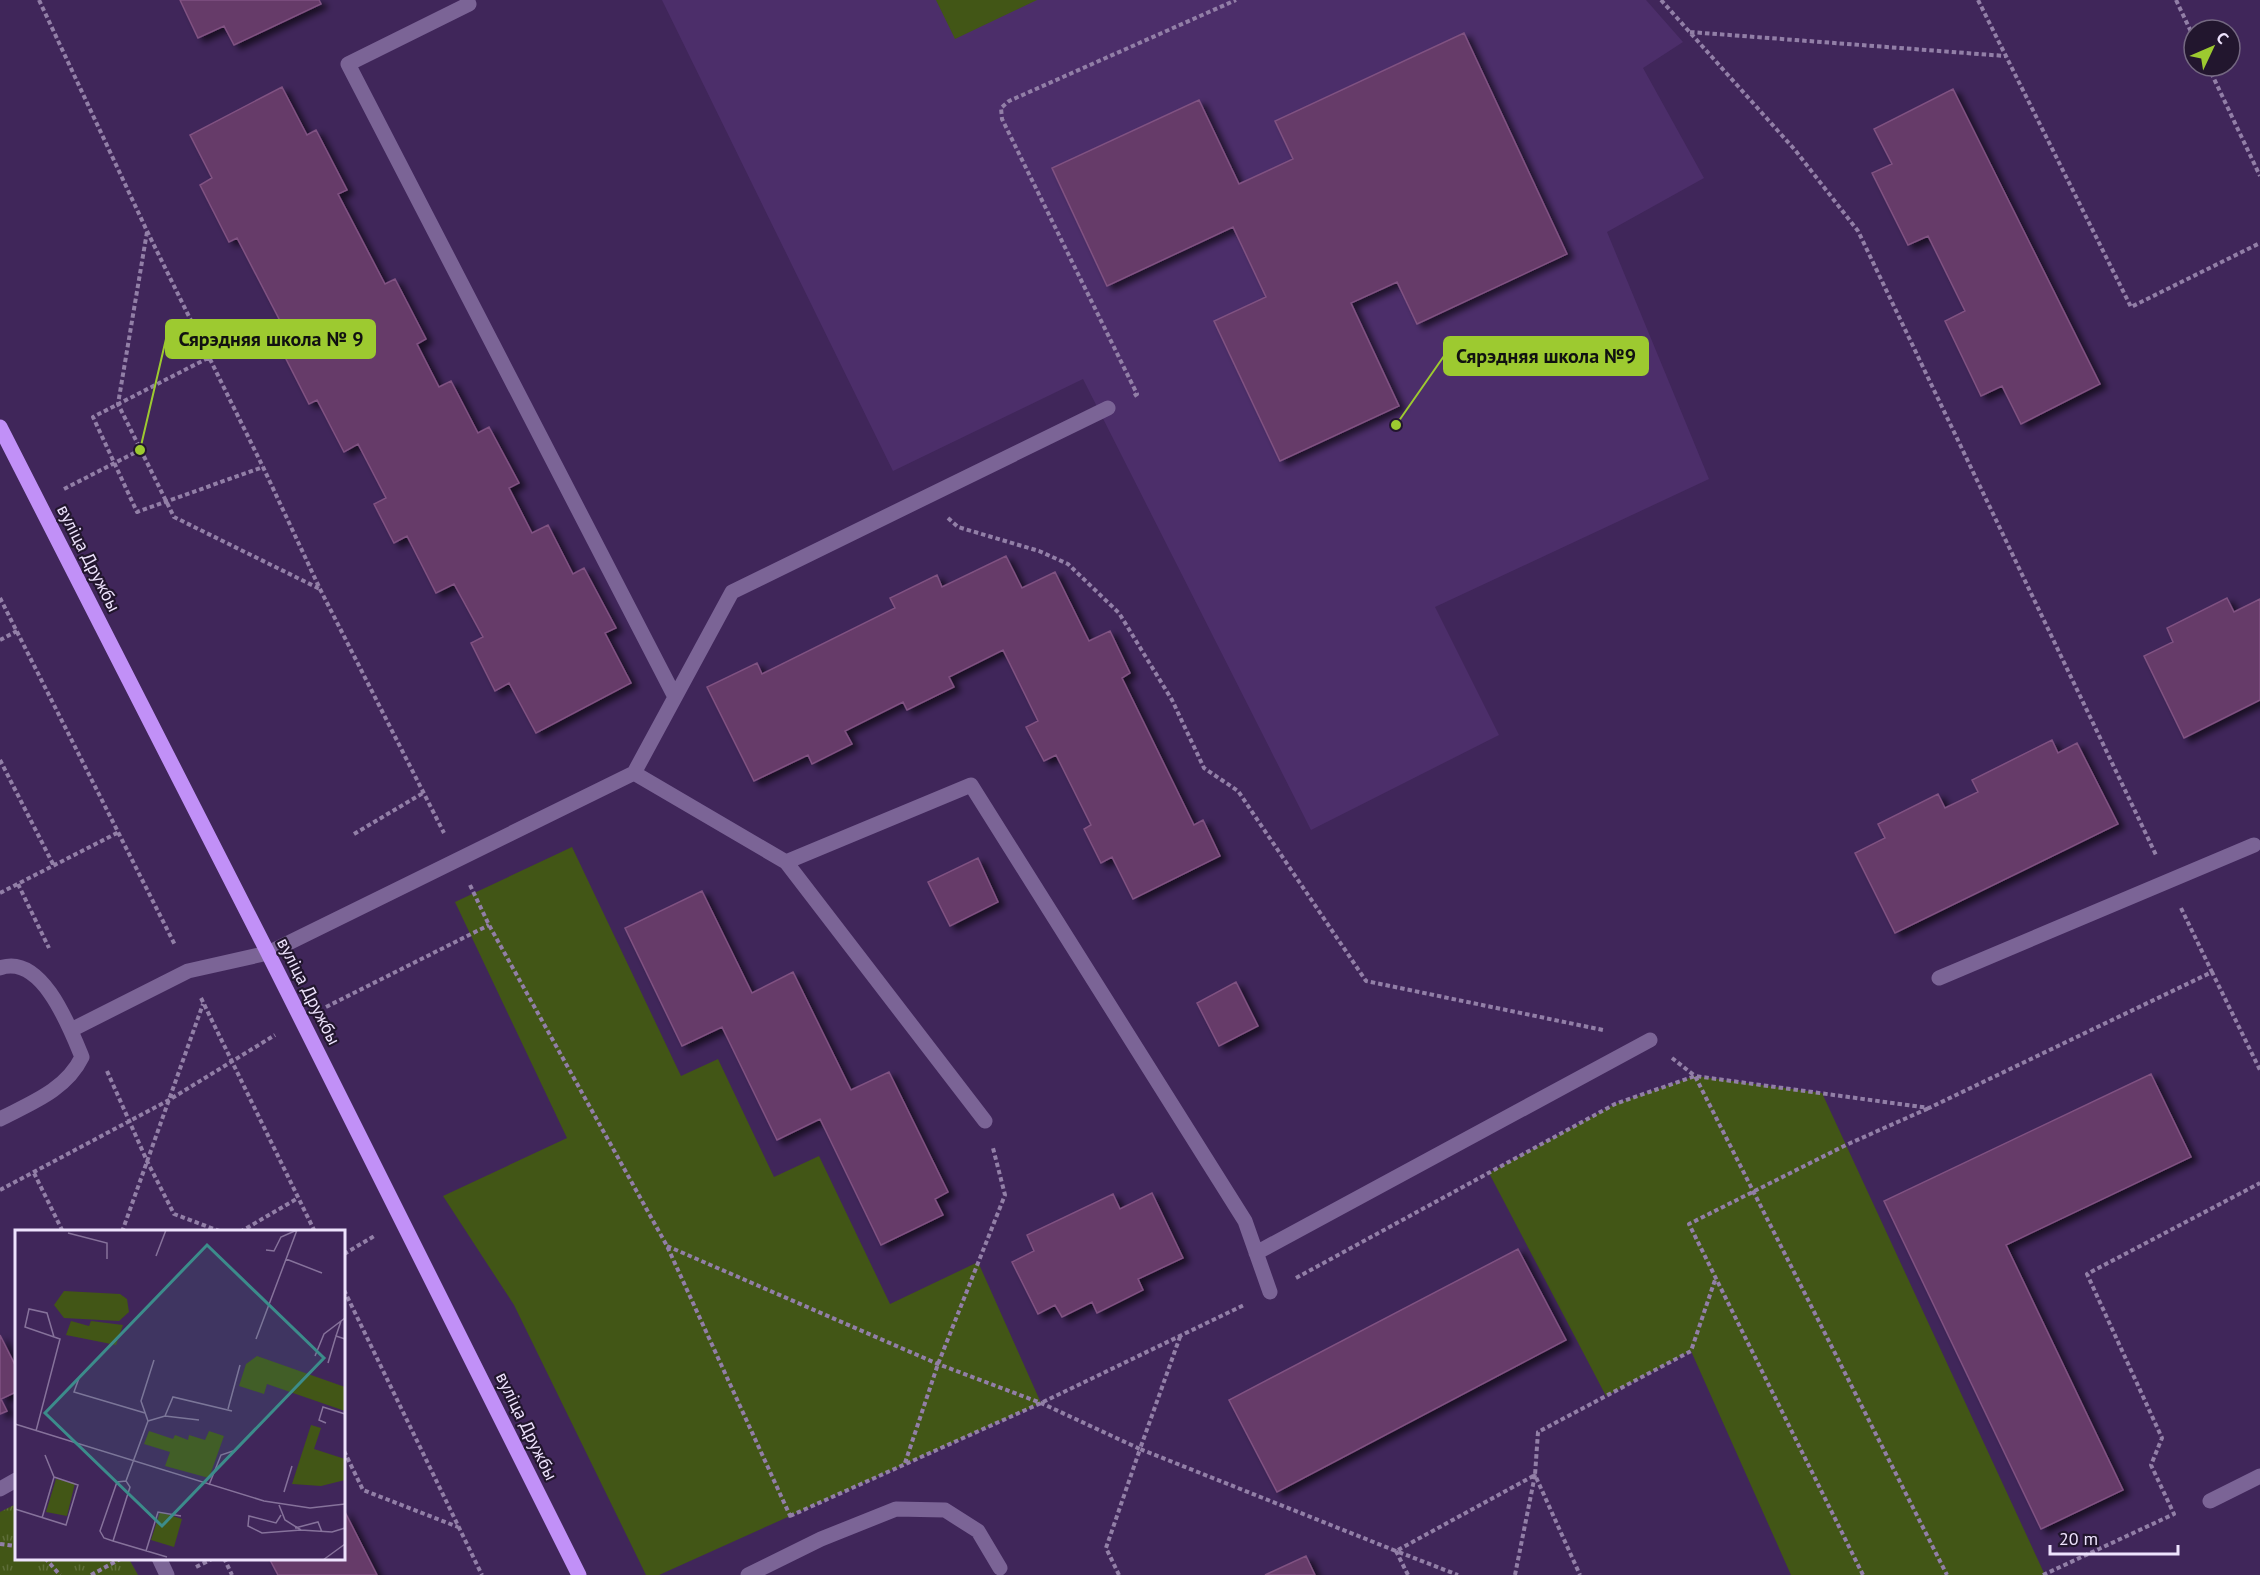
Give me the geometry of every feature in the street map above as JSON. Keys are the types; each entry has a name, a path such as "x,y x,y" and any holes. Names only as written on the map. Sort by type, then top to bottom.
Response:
{"main road":[{"name":"вуліца Дружбы","path":"0,427 268,953 579,1575"}],"street":[{"path":"470,4 348,64 675,697"},
{"path":"71,1030 188,971 268,953 634,773 732,592 1108,408"},
{"path":"634,773 786,862 985,1121"},
{"path":"786,862 971,785 1245,1221 1270,1292"},
{"path":"1939,978 2257,844"},
{"path":"0,968 6,966 26,969 43,982 71,1030 82,1057 76,1070 54,1091 0,1119"},
{"path":"1256,1253 1650,1040"},
{"path":"2210,1501 2260,1476"},
{"path":"0,1489 15,1481"},
{"path":"748,1575 804,1547 896,1509 945,1510 978,1531 999,1568"},
{"path":"160,1560 167,1575"}],"path":[{"path":"39,0 147,231 320,589 458,859 489,925 667,1246 804,1547"},
{"path":"1108,408 1137,394 1002,119 1001,108 1009,100 1236,0"},
{"path":"1661,0 1795,150 1858,231 2161,865"},
{"path":"1978,0 2130,307 2260,243"},
{"path":"2176,0 2185,18"},
{"path":"1689,32 2006,56"},
{"path":"2214,78 2260,176"},
{"path":"147,231 118,404 140,450 174,517 320,589"},
{"path":"208,358 93,417 137,512 263,467"},
{"path":"39,502 140,450"},
{"path":"926,497 958,527 1039,551 1068,564 1119,613 1172,700 1204,768 1238,791 1366,981 1650,1040 1695,1076 1947,1575"},
{"path":"0,598 119,832 314,1230"},
{"path":"0,640 17,631"},
{"path":"0,760 54,866"},
{"path":"354,834 423,793"},
{"path":"0,893 119,832"},
{"path":"2176,897 2260,1071"},
{"path":"0,1190 169,1100 231,1060 301,1020 489,925"},
{"path":"1863,1575 1689,1224 1846,1145 1929,1108 2212,972"},
{"path":"123,1230 204,1004"},
{"path":"790,1516 1041,1403 1270,1292 1616,1104 1695,1076 1929,1108"},
{"path":"905,1464 938,1364 1005,1195 985,1121"},
{"path":"34,1173 62,1230"},
{"path":"2043,1575 2174,1514 2151,1465 2162,1438 2087,1274 2260,1183"},
{"path":"243,1230 298,1198"},
{"path":"345,1253 402,1220"},
{"path":"667,1246 938,1364 1041,1403 1140,1449 1458,1575"},
{"path":"1515,1575 1535,1475 1538,1432 1691,1351 1716,1276"},
{"path":"345,1292 482,1575"},
{"path":"1119,1575 1106,1548 1181,1334"},
{"path":"345,1453 363,1490 458,1527"},
{"path":"1396,1551 1535,1475"},
{"path":"1535,1475 1580,1575"},
{"path":"0,1544 15,1546"},
{"path":"1396,1551 1408,1575"},
{"path":"47,1560 60,1575"},
{"path":"91,1575 118,1560"},
{"path":"225,1560 232,1575"}],"shaded area":[{"path":"662,0 1646,0 1683,42 1643,68 1704,178 1607,232 1709,479 1435,607 1499,735 1311,830 1083,379 893,471"}],"green space":[{"path":"936,0 1037,0 955,39"},
{"path":"572,847 681,1076 718,1059 774,1177 819,1156 890,1304 978,1262 1041,1403 659,1575 646,1575 514,1305 443,1196 567,1138 455,902"},
{"path":"1695,1076 1822,1093 2045,1575 1791,1575 1691,1351 1606,1396 1489,1173 1615,1104"},
{"path":"15,1504 15,1560 130,1560 138,1575 0,1575 0,1512"}],"building":[{"path":"180,0 319,0 321,4 234,45 224,26 198,38"},
{"path":"1464,33 1567,254 1417,324 1397,282 1351,303 1399,406 1280,461 1214,321 1266,297 1233,227 1107,286 1052,168 1199,100 1239,184 1293,159 1275,121"},
{"path":"282,87 307,135 316,130 347,190 338,194 385,284 395,279 426,339 417,344 439,387 451,381 478,433 489,427 519,483 509,488 532,533 548,525 573,574 584,568 616,628 605,633 631,683 536,733 509,683 495,691 471,643 483,637 454,584 436,593 407,536 394,543 374,504 386,498 358,444 344,452 317,400 309,404 281,349 292,344 237,238 229,242 200,185 212,178 190,135"},
{"path":"1953,89 2100,384 2021,424 2002,386 1981,396 1945,321 1965,311 1928,236 1908,245 1872,173 1892,164 1874,129"},
{"path":"1006,556 1022,588 1055,572 1089,641 1110,631 1130,673 1122,678 1194,825 1203,820 1220,856 1133,899 1112,857 1101,863 1084,829 1091,825 1056,755 1044,761 1026,727 1038,721 1003,650 949,677 954,687 907,710 903,702 845,731 852,744 812,764 808,755 754,781 707,687 757,663 762,674 895,608 890,598 937,575 942,587"},
{"path":"2227,598 2234,612 2260,599 2260,700 2184,738 2144,656 2173,642 2167,628"},
{"path":"2052,740 2058,753 2077,743 2118,824 1895,933 1855,853 1885,838 1878,824 1938,794 1945,808 1978,792 1972,780"},
{"path":"978,858 998,902 950,926 928,882"},
{"path":"702,891 752,993 793,972 851,1090 889,1072 948,1192 935,1199 943,1215 881,1245 820,1119 777,1140 722,1027 682,1046 625,928"},
{"path":"1236,982 1258,1026 1219,1046 1197,1003"},
{"path":"2151,1074 2191,1157 2006,1245 2123,1490 2041,1529 1884,1201"},
{"path":"1152,1193 1183,1258 1138,1279 1143,1290 1097,1313 1092,1302 1062,1317 1055,1305 1038,1314 1012,1262 1034,1251 1027,1235 1113,1194 1120,1209"},
{"path":"1518,1249 1566,1340 1277,1492 1229,1400"},
{"path":"0,1335 15,1365 15,1392 1,1399 7,1411 0,1414"},
{"path":"345,1512 377,1575 278,1575 270,1560 345,1560"},
{"path":"1306,1556 1315,1575 1265,1575"}],"place":[{"name":"Сярэдняя школа №9","path":"1396,425"},
{"name":"Сярэдняя школа № 9","path":"140,450"}]}
